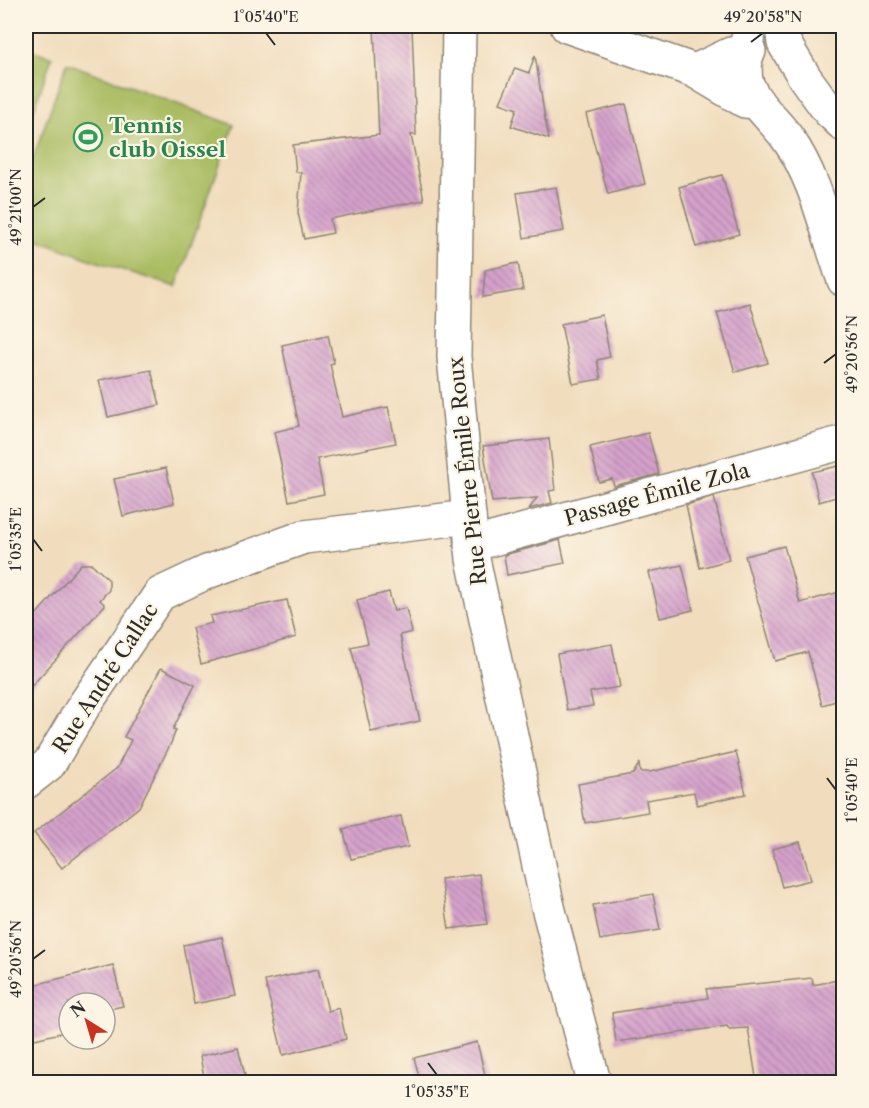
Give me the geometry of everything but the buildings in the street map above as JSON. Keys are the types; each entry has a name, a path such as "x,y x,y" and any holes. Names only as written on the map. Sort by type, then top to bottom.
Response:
{"street":[{"name":"Rue Pierre Émile Roux","path":"459,26 454,357 470,531 549,907 594,1083"},
{"path":"567,26 695,71 745,100 757,102"},
{"path":"750,38 757,43 783,34 829,111 843,125"},
{"path":"695,71 730,54 750,38"},
{"path":"750,38 743,69 747,84 757,102 788,139 805,170 843,280"},
{"path":"815,197 843,215"},
{"name":"Passage Émile Zola","path":"470,531 843,442"},
{"name":"Rue André Callac","path":"26,782 49,764 83,707 160,594 207,572 304,537 470,531"}],"green space":[{"path":"26,48 52,57 26,132"},
{"path":"67,63 234,125 176,287 92,260 26,235 26,178"}],"place":[{"name":"Tennis club Oissel","path":"88,137"}]}
